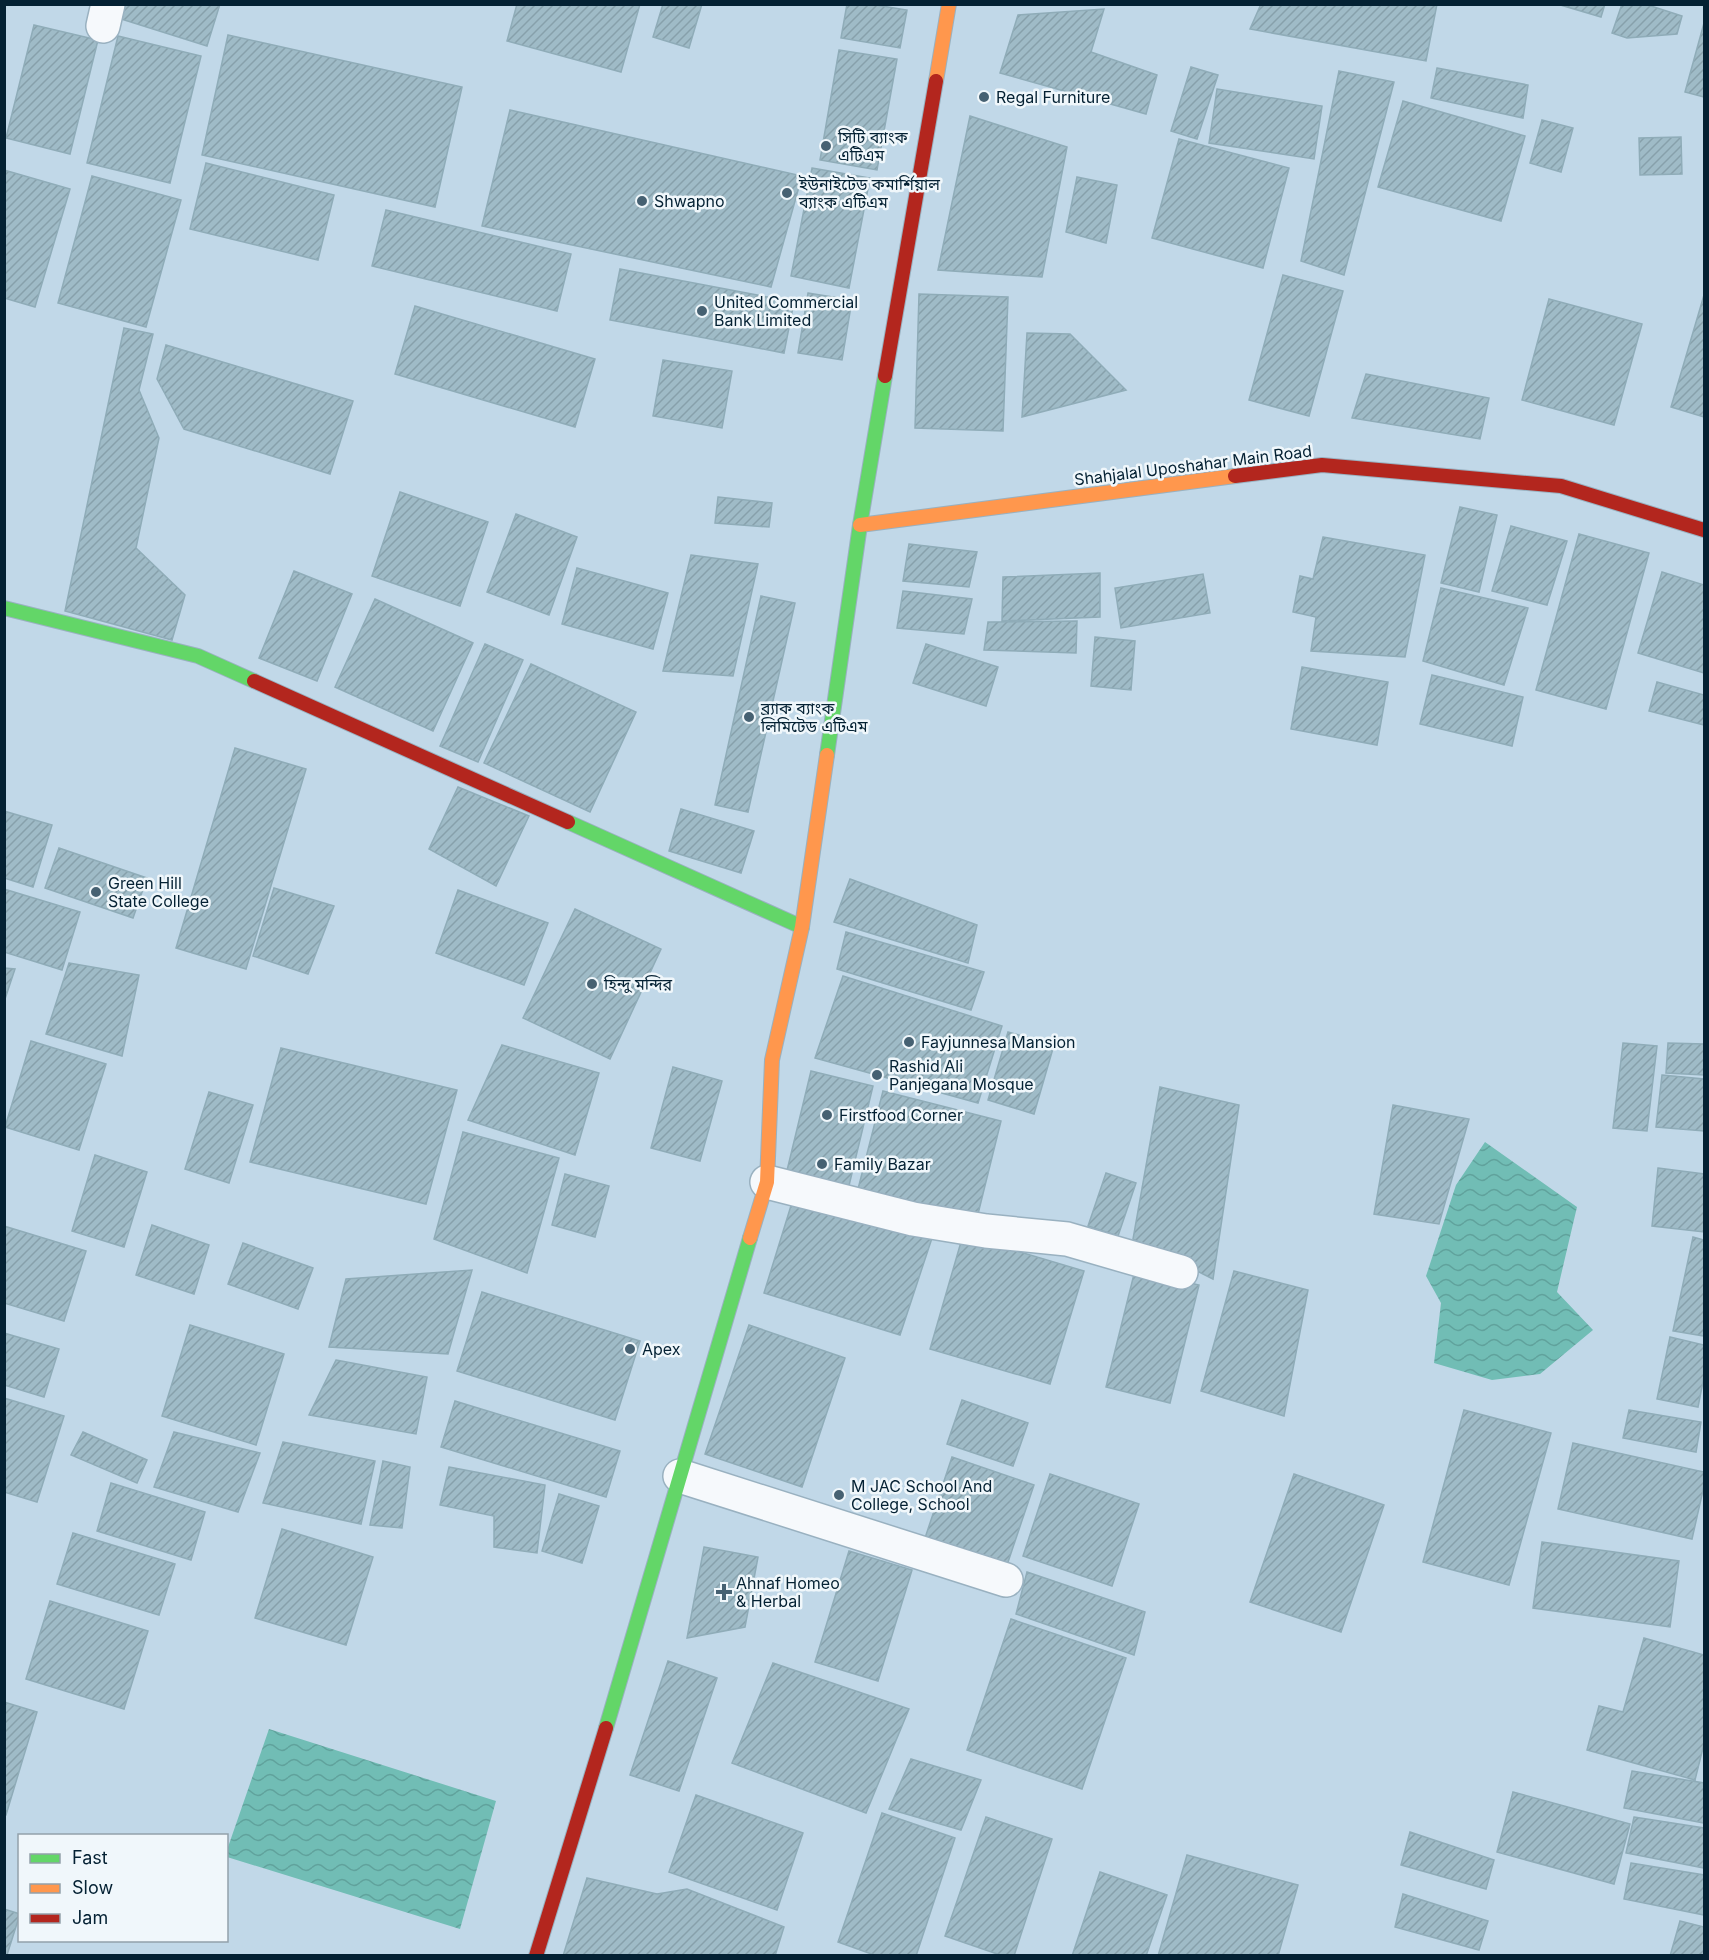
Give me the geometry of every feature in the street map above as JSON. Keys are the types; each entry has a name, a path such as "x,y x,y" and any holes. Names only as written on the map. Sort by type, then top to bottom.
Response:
{"main road":[{"path":"536,1956 558,1889 767,1182 772,1060 802,927 860,525 948,4"},
{"name":"Shahjalal Uposhahar Main Road","path":"860,525 1322,465 1561,486 1704,530"},
{"path":"4,608 198,656 802,927"}],"street":[{"path":"767,1182 913,1219 986,1231 1067,1239 1181,1272"},
{"path":"680,1476 1006,1580"}],"water":[{"path":"1485,1142 1577,1207 1557,1292 1593,1330 1540,1374 1492,1380 1434,1363 1441,1303 1426,1276 1456,1185"},
{"path":"269,1729 496,1801 460,1929 228,1857 228,1847"}],"building":[{"path":"122,4 220,4 207,46 118,18"},
{"path":"517,4 640,4 621,72 507,41"},
{"path":"663,4 702,4 689,48 653,37"},
{"path":"847,4 870,4 907,10 900,48 841,38"},
{"path":"1261,4 1437,4 1426,61 1250,29"},
{"path":"1557,4 1605,4 1601,17"},
{"path":"1622,4 1645,4 1682,16 1677,34 1627,38 1612,33"},
{"path":"1104,9 1091,52 1157,75 1146,114 1000,73 1018,15"},
{"path":"1704,23 1704,97 1685,92"},
{"path":"34,25 98,40 70,154 6,138"},
{"path":"228,35 462,87 435,207 202,155"},
{"path":"118,36 201,56 170,183 87,163"},
{"path":"839,50 897,59 877,170 820,160"},
{"path":"1191,67 1218,75 1197,139 1171,131"},
{"path":"1437,68 1528,85 1523,118 1431,98"},
{"path":"1339,71 1394,82 1344,275 1301,261"},
{"path":"1217,89 1322,106 1314,159 1209,143"},
{"path":"1403,101 1525,136 1501,221 1378,187"},
{"name":"Shwapno","path":"510,110 802,176 771,287 482,226"},
{"path":"970,116 1067,147 1042,277 938,270"},
{"path":"1542,120 1573,128 1561,172 1530,163"},
{"path":"1681,137 1682,174 1640,175 1639,138"},
{"path":"1179,139 1289,168 1263,268 1152,238"},
{"path":"206,163 334,195 318,260 190,229"},
{"path":"812,168 870,178 849,288 791,276"},
{"path":"4,170 70,189 35,307 4,298"},
{"path":"92,176 181,200 146,327 58,303"},
{"path":"1077,177 1117,185 1106,243 1066,232"},
{"path":"386,210 571,254 557,311 372,266"},
{"name":"United Commercial Bank Limited","path":"620,269 794,302 784,353 610,320"},
{"path":"1283,275 1343,291 1309,416 1249,400"},
{"path":"808,293 852,300 842,360 798,353"},
{"path":"919,294 1008,297 1003,431 915,428"},
{"path":"1704,295 1704,417 1671,407"},
{"path":"1549,299 1642,324 1614,425 1522,400"},
{"path":"415,306 595,359 575,427 395,374"},
{"path":"124,328 153,334 139,390 159,438 136,548 185,595 172,640 65,611"},
{"path":"1027,333 1070,334 1126,390 1022,417"},
{"path":"166,345 353,401 330,474 184,429 157,379"},
{"path":"663,360 732,371 722,428 653,416"},
{"path":"1366,374 1489,398 1480,439 1352,418"},
{"path":"400,492 488,522 460,606 372,576"},
{"path":"718,497 772,503 769,527 715,523"},
{"path":"1460,507 1497,515 1479,592 1441,583"},
{"path":"516,514 577,537 549,615 487,592"},
{"path":"1511,526 1567,541 1547,605 1492,591"},
{"path":"1579,534 1649,553 1606,709 1536,690"},
{"path":"1323,537 1425,555 1405,657 1311,651 1316,617 1293,612 1300,576 1313,579"},
{"path":"909,544 977,552 969,587 903,581"},
{"path":"691,555 758,564 733,676 663,671"},
{"path":"577,568 668,593 653,649 562,624"},
{"path":"294,571 352,594 317,681 259,658"},
{"path":"1662,572 1704,585 1704,673 1638,653"},
{"path":"1100,573 1100,617 1002,621 1003,577"},
{"path":"1203,574 1210,613 1121,628 1115,588"},
{"path":"1441,588 1528,608 1504,685 1423,661"},
{"path":"903,591 972,599 964,634 897,628"},
{"path":"761,596 795,603 748,812 715,805"},
{"path":"375,599 473,643 433,731 335,687"},
{"path":"1077,621 1076,653 984,650 988,622"},
{"path":"1095,637 1135,641 1131,690 1091,686"},
{"path":"485,644 523,660 478,762 440,746"},
{"path":"926,644 998,667 986,706 913,683"},
{"path":"531,664 636,712 590,812 484,763"},
{"path":"1302,667 1388,682 1377,745 1291,729"},
{"path":"1432,675 1523,697 1512,746 1420,724"},
{"path":"1657,682 1704,695 1704,725 1649,711"},
{"path":"235,748 306,769 246,969 176,948"},
{"path":"458,787 529,816 496,886 429,849"},
{"path":"681,809 754,831 741,873 669,851"},
{"path":"4,811 52,825 33,887 4,878"},
{"path":"59,848 147,878 133,918 45,888"},
{"path":"850,879 977,925 968,963 834,922"},
{"path":"274,888 334,906 308,974 253,956"},
{"path":"4,889 80,912 62,970 4,952"},
{"path":"458,890 548,923 524,985 436,953"},
{"name":"হিন্দু মন্দির","path":"575,909 661,949 610,1059 523,1018"},
{"path":"846,932 984,972 971,1010 837,969"},
{"path":"69,963 139,975 122,1056 46,1034"},
{"path":"4,968 15,969 4,1002"},
{"name":"Fayjunnesa Mansion","path":"843,976 1002,1026 978,1103 815,1058"},
{"path":"1008,1032 1054,1045 1034,1114 988,1100"},
{"path":"31,1041 106,1064 79,1150 5,1127"},
{"path":"1623,1043 1657,1046 1647,1131 1613,1128"},
{"path":"1668,1043 1704,1044 1704,1075 1666,1073"},
{"path":"502,1045 599,1073 575,1155 468,1120"},
{"path":"281,1048 457,1090 426,1204 250,1162"},
{"path":"673,1067 722,1081 700,1161 651,1148"},
{"path":"811,1071 873,1086 846,1198 784,1183"},
{"path":"1662,1075 1704,1079 1704,1131 1656,1127"},
{"path":"1160,1087 1239,1105 1213,1279 1133,1239"},
{"path":"883,1091 1001,1121 976,1222 857,1193"},
{"path":"209,1092 253,1105 229,1183 185,1169"},
{"path":"1393,1105 1469,1119 1439,1224 1374,1214"},
{"path":"463,1132 559,1158 527,1273 434,1239"},
{"path":"95,1155 147,1172 124,1247 72,1231"},
{"path":"1658,1168 1704,1174 1704,1232 1652,1226"},
{"path":"1106,1173 1136,1183 1118,1236 1088,1226"},
{"path":"565,1174 609,1186 595,1237 552,1225"},
{"path":"794,1196 934,1232 900,1335 764,1293"},
{"path":"152,1225 209,1245 194,1294 136,1275"},
{"path":"4,1226 86,1251 64,1321 4,1303"},
{"path":"963,1235 1084,1271 1050,1384 930,1349"},
{"path":"1693,1237 1704,1240 1704,1336 1673,1331"},
{"path":"243,1243 313,1268 298,1309 228,1284"},
{"path":"472,1270 448,1354 329,1347 346,1279"},
{"path":"1135,1270 1199,1285 1170,1403 1106,1387"},
{"path":"1234,1271 1308,1290 1284,1416 1201,1391"},
{"path":"482,1292 640,1341 615,1420 457,1371"},
{"path":"190,1325 284,1354 256,1445 162,1416"},
{"path":"749,1325 845,1358 802,1487 705,1454"},
{"path":"4,1333 59,1349 44,1397 4,1385"},
{"path":"1670,1337 1704,1345 1704,1377 1698,1407 1657,1399"},
{"path":"336,1360 427,1377 416,1434 309,1415"},
{"path":"4,1398 64,1416 37,1502 4,1492"},
{"path":"962,1400 1028,1423 1013,1466 947,1444"},
{"path":"455,1401 620,1451 606,1497 441,1447"},
{"path":"1464,1410 1551,1433 1509,1585 1423,1562"},
{"path":"1629,1410 1701,1422 1696,1452 1623,1438"},
{"path":"83,1432 147,1460 137,1483 71,1455"},
{"path":"174,1432 260,1453 238,1512 154,1487"},
{"path":"283,1442 375,1461 361,1524 263,1503"},
{"path":"1573,1443 1704,1472 1704,1486 1692,1539 1558,1509"},
{"path":"952,1457 1034,1485 1006,1568 924,1541"},
{"path":"383,1461 410,1467 402,1528 370,1525"},
{"path":"449,1467 545,1485 537,1553 494,1547 494,1516 440,1505"},
{"path":"1050,1474 1139,1504 1112,1586 1023,1556"},
{"path":"1294,1474 1384,1505 1341,1632 1250,1602"},
{"path":"111,1483 205,1512 191,1560 97,1531"},
{"path":"559,1494 599,1506 582,1563 542,1551"},
{"path":"282,1529 373,1557 346,1645 255,1618"},
{"path":"73,1533 175,1564 159,1615 57,1584"},
{"path":"1542,1542 1679,1561 1670,1627 1533,1608"},
{"name":"Ahnaf Homeo & Herbal","path":"704,1547 758,1557 745,1627 687,1638"},
{"path":"849,1551 912,1570 878,1681 815,1662"},
{"path":"1027,1572 1145,1612 1134,1655 1016,1614"},
{"path":"50,1601 148,1631 124,1709 26,1679"},
{"path":"1011,1619 1126,1658 1082,1789 967,1750"},
{"path":"1644,1638 1704,1655 1704,1744 1695,1780 1587,1750 1599,1706 1623,1712"},
{"path":"668,1661 717,1678 679,1791 630,1775"},
{"path":"773,1663 909,1709 866,1813 732,1763"},
{"path":"4,1702 37,1712 6,1815 4,1815"},
{"path":"911,1759 981,1780 961,1830 889,1809"},
{"path":"1632,1771 1704,1783 1704,1823 1624,1808"},
{"path":"1513,1792 1630,1824 1614,1884 1497,1852"},
{"path":"696,1795 803,1833 777,1910 669,1872"},
{"path":"882,1813 955,1838 916,1956 877,1956 838,1942"},
{"path":"986,1817 1052,1839 1014,1956 1003,1956 945,1936"},
{"path":"1634,1817 1704,1828 1704,1868 1626,1853"},
{"path":"1410,1832 1494,1860 1486,1889 1401,1865"},
{"path":"1187,1855 1298,1885 1278,1956 1158,1956"},
{"path":"1631,1863 1704,1875 1704,1915 1624,1899"},
{"path":"1100,1872 1167,1895 1146,1956 1072,1956"},
{"path":"587,1878 657,1894 687,1889 784,1927 775,1956 563,1956"},
{"path":"1403,1894 1488,1921 1479,1950 1395,1927"},
{"path":"4,1909 18,1913 18,1920 7,1955 4,1955"},
{"path":"1680,1921 1704,1927 1704,1956 1670,1956"}],"traffic: fast":[{"path":"827,755 860,525 885,376"},
{"path":"4,608 198,656 254,681"},
{"path":"568,822 802,927"},
{"path":"606,1728 750,1238"}],"traffic: slow":[{"path":"936,81 949,4"},
{"path":"860,525 1235,476"},
{"path":"750,1238 767,1182 772,1060 802,927 827,755"}],"traffic: jam":[{"path":"885,376 936,81"},
{"path":"1235,476 1322,465 1561,486 1704,530"},
{"path":"254,681 568,822"},
{"path":"536,1956 606,1728"}],"place":[{"name":"Regal Furniture","path":"984,97"},
{"name":"সিটি ব্যাংক এটিএম","path":"826,146"},
{"name":"ইউনাইটেড কমার্শিয়াল ব্যাংক এটিএম","path":"787,193"},
{"name":"Shwapno","path":"642,201"},
{"name":"United Commercial Bank Limited","path":"702,311"},
{"name":"ব্র্যাক ব্যাংক লিমিটেড এটিএম","path":"749,717"},
{"name":"Green Hill State College","path":"96,892"},
{"name":"হিন্দু মন্দির","path":"592,984"},
{"name":"Fayjunnesa Mansion","path":"909,1042"},
{"name":"Rashid Ali Panjegana Mosque","path":"877,1075"},
{"name":"Firstfood Corner","path":"827,1115"},
{"name":"Family Bazar","path":"822,1164"},
{"name":"Apex","path":"630,1349"},
{"name":"M JAC School And College, School","path":"839,1495"},
{"name":"Ahnaf Homeo & Herbal","path":"724,1592"}]}
